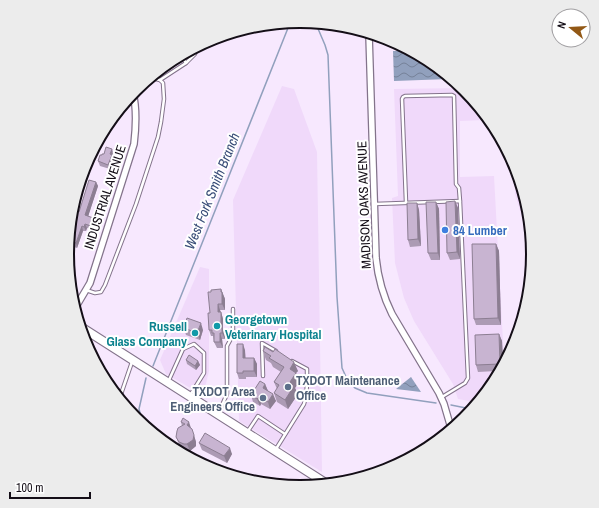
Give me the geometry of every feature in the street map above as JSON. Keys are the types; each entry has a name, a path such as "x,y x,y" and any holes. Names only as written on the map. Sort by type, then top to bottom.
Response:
{"main road":[{"path":"87,332 320,479"}],"street":[{"name":"MADISON OAKS AVENUE","path":"369,39 377,270 382,293 392,314 441,398 450,423"},
{"name":"INDUSTRIAL AVENUE","path":"79,301 90,283 134,144 136,127 135,103"}],"lane":[{"path":"160,80 186,63 196,53"},
{"path":"85,290 95,293 101,292 136,204 158,137 161,122 164,99 163,83 157,79"},
{"path":"406,202 402,99 405,96 452,95 454,96 456,184 460,201 468,378 465,383 441,398"},
{"path":"374,204 460,201"},
{"path":"218,415 227,394 227,346 233,335 233,309"},
{"path":"263,376 262,343 281,354"},
{"path":"168,383 183,349 194,344 204,353 204,373 190,397"},
{"path":"274,451 304,404 308,387 307,370 288,358"},
{"path":"121,393 133,360"},
{"path":"247,433 258,416 285,434"}],"shaded area":[{"path":"282,86 294,89 317,152 322,472 239,421 233,200"},
{"name":"84 Lumber","path":"453,88 482,120 460,121 460,177 494,176 503,351 487,380 471,401 458,399 453,384 414,321 404,298 395,263 392,198 398,196 394,89"},
{"path":"515,185 523,221 515,194"},
{"name":"Russell Glass Company","path":"200,267 209,269 209,371 205,388 201,394 166,374 160,360"}],"water":[{"path":"393,51 399,51 412,58 443,79 394,81"},
{"path":"411,377 421,392 396,389"}],"building":[{"path":"106,147 112,149 110,154 112,155 108,165 98,161 100,155 104,154"},
{"path":"111,170 115,171 113,177 109,176"},
{"path":"89,180 96,182 85,215 96,219 94,227 85,224 84,227 82,226 76,243 74,243 75,225 78,211 79,212"},
{"path":"455,201 457,252 447,253 446,202"},
{"path":"426,202 436,202 438,253 428,253"},
{"path":"407,203 417,203 418,239 408,240"},
{"path":"472,244 496,244 498,318 474,319"},
{"path":"221,289 222,304 218,304 218,312 221,312 222,333 220,333 220,342 214,342 214,333 212,333 212,330 209,330 208,313 210,313 208,292 211,292 211,290"},
{"path":"187,318 201,323 197,333 184,328"},
{"path":"499,334 500,358 497,364 476,365 475,335"},
{"path":"165,341 170,341 170,344 167,345"},
{"path":"237,344 243,344 243,358 254,358 254,371 243,371 243,373 237,373"},
{"path":"265,347 273,352 275,349 294,362 290,369 296,373 290,382 294,386 285,400 274,393 279,385 274,382 284,367 269,358 271,356 263,351"},
{"path":"189,355 198,361 195,366 186,360"},
{"path":"260,381 265,384 263,388 273,394 268,402 259,397 257,399 251,395"},
{"path":"183,418 189,422 187,425 192,429 194,435 193,440 187,444 179,442 176,437 178,428 185,424 181,422"},
{"path":"205,433 230,448 224,456 199,443"}],"waterway":[{"name":"West Fork Smith Branch","path":"153,366 288,28"},
{"path":"318,29 328,55 337,297 342,368 347,379 355,388 367,393 436,403"},
{"name":"West Fork Smith Branch","path":"140,414 139,409 146,378"},
{"path":"451,405 465,408"}],"place":[{"name":"84 Lumber","path":"445,230"},
{"name":"Georgetown Veterinary Hospital","path":"217,326"},
{"name":"Russell Glass Company","path":"195,333"},
{"name":"TXDOT Maintenance Office","path":"288,387"},
{"name":"TXDOT Area Engineers Office","path":"263,398"}]}
